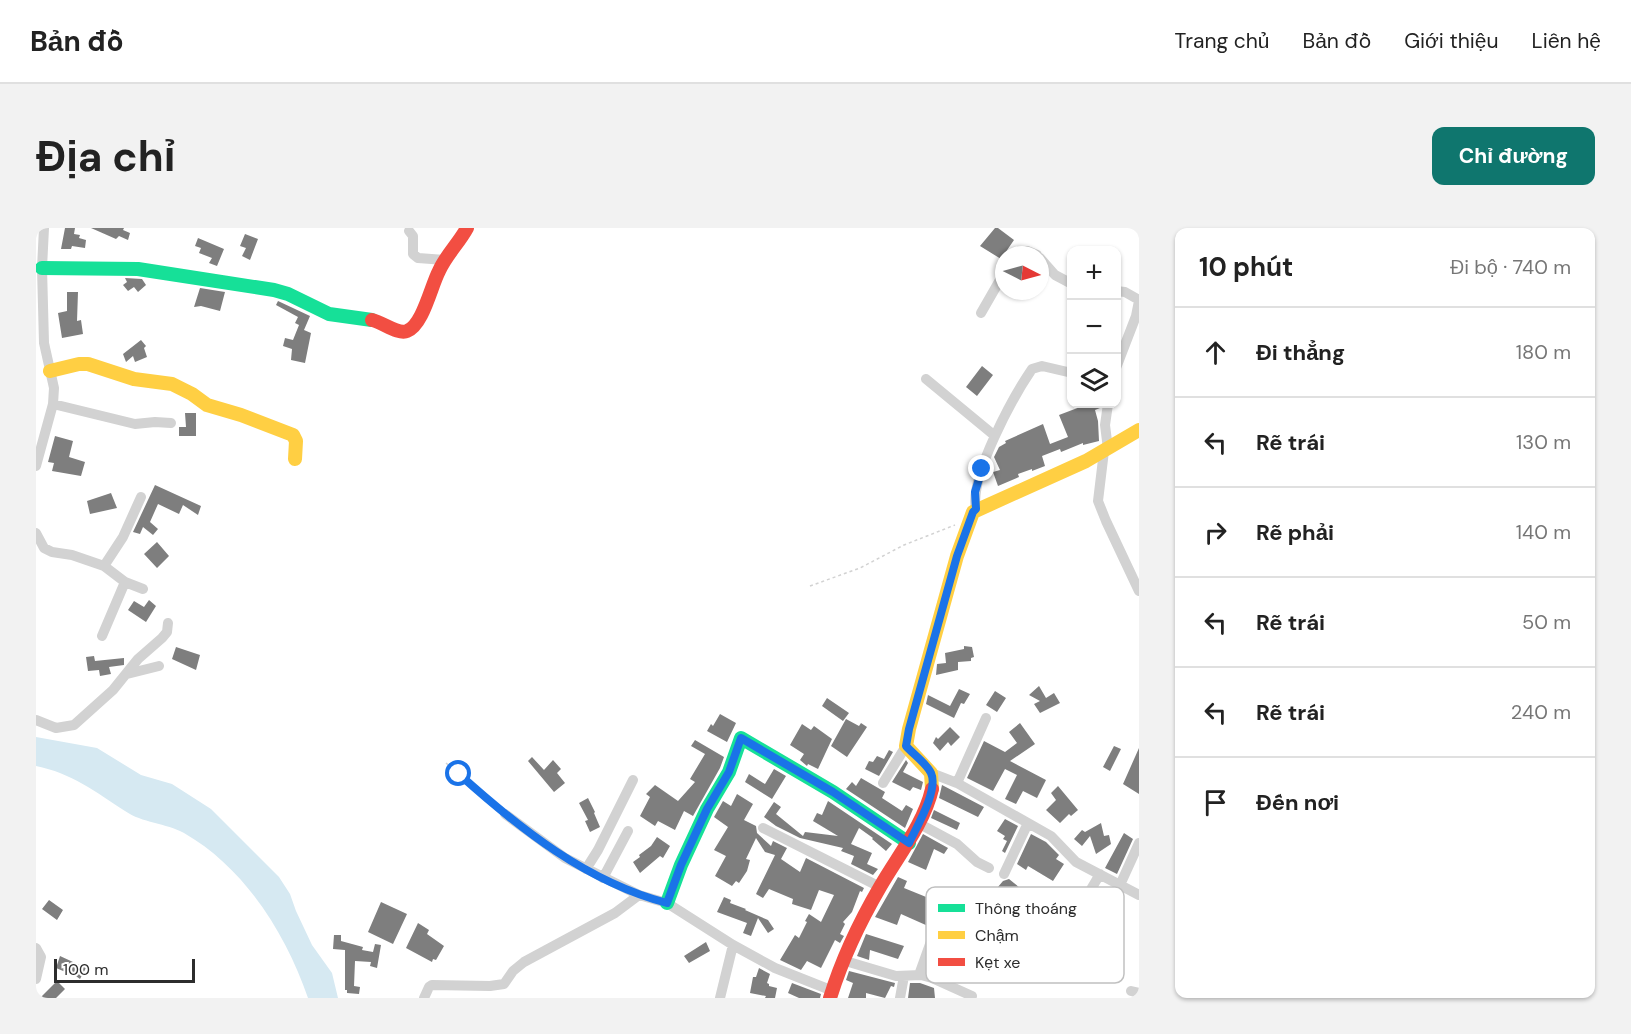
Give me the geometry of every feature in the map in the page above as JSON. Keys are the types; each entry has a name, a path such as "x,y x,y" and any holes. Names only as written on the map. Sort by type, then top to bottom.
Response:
{"street":[{"path":"36,466 53,404 54,388 44,343 42,268 44,228"},
{"path":"42,268 138,269 274,290 293,295 330,314 382,323 405,332 409,331 416,322 428,300 437,274 462,239 467,228"},
{"path":"409,231 413,237 413,254 418,258 445,260"},
{"path":"1049,268 1055,275 1067,282"},
{"path":"981,314 995,289"},
{"path":"1121,292 1139,300 1136,316 1121,355"},
{"path":"50,371 88,364 134,379 172,384 207,405 293,435 296,441 295,459"},
{"path":"883,783 906,746 954,567 973,515 975,492 995,436 1032,369 1042,366 1067,372"},
{"path":"926,379 995,436"},
{"path":"53,404 135,424 171,423"},
{"path":"1107,408 1105,425 1106,450 1098,501 1139,591"},
{"path":"973,515 1086,461 1139,430"},
{"path":"104,566 123,537 141,497"},
{"path":"36,534 44,548 104,566 125,582 143,589"},
{"path":"102,636 125,582"},
{"path":"36,720 56,728 74,725 113,690 138,659 167,632 168,623"},
{"path":"127,674 159,666"},
{"path":"957,783 986,718"},
{"path":"667,903 681,865 707,809 729,772 741,738 833,792 909,843"},
{"path":"906,746 931,773 957,783 1051,836 1076,862 1124,887"},
{"path":"505,814 565,858 639,895 667,903 775,968 831,994 842,960 880,887 909,843 931,793 933,783 931,773"},
{"path":"586,869 633,780"},
{"path":"918,823 957,844 977,862 989,868"},
{"path":"1004,874 1028,823"},
{"path":"763,828 880,887"},
{"path":"603,878 628,831"},
{"path":"1120,885 1139,843"},
{"path":"1092,887 1100,874"},
{"path":"1124,887 1139,895"},
{"path":"424,998 429,987 432,986 481,987 504,984 513,971 524,962 615,913 639,895"},
{"path":"720,998 734,945"},
{"path":"36,948 41,957 36,979"},
{"path":"919,975 926,955"},
{"path":"842,960 896,976 926,977"},
{"path":"900,998 904,976"},
{"path":"943,983 972,996"}],"path":[{"path":"810,586 860,568 904,545 973,515"},
{"path":"446,763 505,814"}],"shaded area":[{"path":"36,737 97,748 141,775 172,784 211,809 279,877 290,894 312,945 332,973 338,998 308,998 288,950 275,927 261,905 226,865 184,833 132,815 72,778 36,766"}],"building":[{"path":"65,228 75,228 74,234 86,240 85,248 72,246 71,249 61,249"},
{"path":"91,228 124,228 123,230 130,233 128,240 119,236 116,239"},
{"path":"995,228 1014,240 1010,246 995,246 995,255 980,246"},
{"path":"245,234 258,239 250,260 242,256 246,248 240,246"},
{"path":"198,238 224,249 217,266 209,263 212,258 199,253 201,248 195,246"},
{"path":"125,278 142,279 146,285 138,292 134,287 128,291 123,285 127,282"},
{"path":"200,288 225,292 220,311 201,306 194,307"},
{"path":"67,292 78,292 77,321 81,320 83,334 62,338 58,313 67,311"},
{"path":"278,301 310,316 304,330 311,333 305,363 291,360 292,349 283,346 285,338 293,340 299,325 295,323 298,317 276,305"},
{"path":"141,340 146,346 144,348 147,357 135,362 133,356 126,362 123,354"},
{"path":"982,366 993,375 977,396 966,387"},
{"path":"1077,408 1100,408 1095,410 1099,441 1083,445 1083,443 1061,452 1060,449 1042,456 1045,466 1018,474 1019,477 998,486 993,472 1000,470 994,457 999,447 1006,443 1005,441 1043,424 1050,444 1068,437 1059,415"},
{"path":"185,413 196,413 196,436 179,436 179,427 186,427"},
{"path":"55,436 73,441 69,457 85,462 81,476 52,471 54,463 48,462"},
{"path":"155,485 201,506 198,515 183,505 179,514 158,504 150,522 158,529 153,535 143,527 140,534 133,532"},
{"path":"111,493 117,508 90,514 87,501"},
{"path":"157,542 169,556 157,568 144,554"},
{"path":"149,600 156,606 146,622 128,610 134,601 144,607"},
{"path":"964,646 972,647 974,657 971,661 958,662 958,670 936,675 937,664 946,663 945,653 964,649"},
{"path":"176,647 200,655 196,670 172,659"},
{"path":"94,656 95,661 124,658 124,665 109,667 111,674 100,676 99,670 88,671 86,657"},
{"path":"1039,686 1046,698 1054,693 1060,703 1040,713 1034,704 1040,701 1029,695"},
{"path":"959,689 970,694 964,704 961,703 954,718 926,704 928,695 950,706"},
{"path":"995,691 1006,698 997,712 986,705"},
{"path":"827,698 849,713 843,721 822,706"},
{"path":"720,714 736,723 727,742 707,731"},
{"path":"846,719 859,726 861,723 867,727 847,757 831,746"},
{"path":"1020,723 1035,744 1010,761 1046,780 1037,798 1023,791 1016,804 1005,799 1017,775 1005,769 993,791 967,778 984,741 1005,752 1017,743 1009,732"},
{"path":"802,724 811,730 814,726 832,739 818,769 808,764 807,766 800,760 804,754 790,745"},
{"path":"950,727 960,737 951,746 948,742 940,751 933,743 936,737 938,739"},
{"path":"695,740 724,757 720,768 693,816 684,811 675,830 658,821 655,826 640,816 650,797 646,794 655,785 678,801 695,782 690,779 705,754 691,746"},
{"path":"1114,746 1121,749 1110,771 1103,767"},
{"path":"1139,748 1139,794 1123,784"},
{"path":"889,750 893,752 879,776 865,769 869,761 873,762 877,756 884,759"},
{"path":"532,757 544,770 553,760 561,769 557,773 565,783 554,792 528,761"},
{"path":"906,760 908,763 903,772 923,782 921,790 913,787 910,791 892,782"},
{"path":"774,769 786,776 772,799 745,782 749,774 765,784"},
{"path":"861,778 885,792 882,798 902,811 906,805 913,809 905,828 846,789 852,782 856,786"},
{"path":"942,785 984,807 978,817 939,798"},
{"path":"1058,786 1078,810 1071,816 1069,814 1060,823 1046,810 1056,800 1051,793"},
{"path":"737,794 753,804 744,820 756,826 757,833 771,846 773,841 787,848 781,859 800,872 806,858 864,888 862,892 860,891 852,912 843,922 845,924 840,934 844,936 840,943 835,940 821,968 807,961 801,970 780,960 795,935 799,938 809,914 821,922 834,895 819,890 811,910 792,904 793,899 769,889 763,898 756,894 775,855 765,852 756,838 746,859 750,860 747,871 739,883 736,881 732,886 715,876 726,856 714,850 728,827 714,817 723,801 731,806"},
{"path":"588,798 600,827 590,832 585,821 588,820 579,803"},
{"path":"828,801 892,844 886,851 859,828 851,844 872,853 867,864 878,869 873,875 851,864 854,856 841,851 843,848 800,838 764,817 774,802 781,807 776,814 803,836 805,832 838,836 813,821 817,813 822,815"},
{"path":"934,810 960,823 957,830 931,818"},
{"path":"1005,819 1018,826 1005,853 1002,851 1007,841 1003,839 1005,836 997,831"},
{"path":"1101,823 1104,836 1109,835 1111,844 1096,854 1090,836 1082,846 1074,839 1082,830 1085,832"},
{"path":"1124,833 1133,839 1117,874 1105,868"},
{"path":"923,834 948,848 944,854 934,849 926,870 908,862"},
{"path":"1031,834 1046,842 1059,855 1056,859 1064,864 1053,881 1028,866 1026,870 1017,864"},
{"path":"657,837 670,846 663,858 660,856 640,873 633,862 651,846"},
{"path":"898,877 907,881 904,888 926,897 926,925 901,914 897,925 875,917"},
{"path":"1009,879 1019,887 998,887 1003,881"},
{"path":"724,897 731,900 730,903 768,920 774,929 768,933 758,918 751,936 743,933 747,923 717,912"},
{"path":"49,900 63,910 57,920 42,909"},
{"path":"381,902 407,914 393,944 368,932"},
{"path":"418,923 429,930 427,934 444,946 436,960 433,959 432,962 406,948"},
{"path":"866,934 904,946 898,959 870,950 869,960 857,956"},
{"path":"334,935 341,935 341,941 363,947 362,950 373,952 375,944 381,945 377,968 370,966 371,962 355,961 354,986 360,987 359,994 347,993 345,990 345,950 333,949"},
{"path":"706,942 710,951 689,963 684,956"},
{"path":"60,956 86,968 80,979 69,971 68,973 56,968"},
{"path":"759,968 770,974 767,983 777,988 775,998 765,998 766,996 750,993 753,977 756,977"},
{"path":"849,971 895,983 894,987 891,986 885,998 866,993 866,998 848,998 853,983 846,980"},
{"path":"57,981 65,989 56,998 40,998"},
{"path":"792,983 821,994 820,998 799,998 788,993"},
{"path":"910,983 920,983 934,988 935,998 908,998"}],"traffic: fast":[{"path":"42,268 138,269 274,290 288,294 329,314 372,320"},
{"path":"667,903 681,865 707,809 729,772 741,738 833,792 909,843"}],"traffic: slow":[{"path":"50,371 88,364 134,379 172,384 207,405 293,435 296,441 295,459"},
{"path":"932,789 931,773 906,746 957,556 973,512 1086,461 1139,430"}],"traffic: jam":[{"path":"372,320 404,332 413,327 422,313 442,265 467,228"},
{"path":"830,998 858,928 917,827 932,789"}],"route":[{"path":"459,774 505,814 565,858 639,895 667,903 681,865 707,809 729,772 741,738 833,792 909,843 926,807 933,783 931,773 906,746 909,729 957,556 976,509 975,492 982,469"}]}
